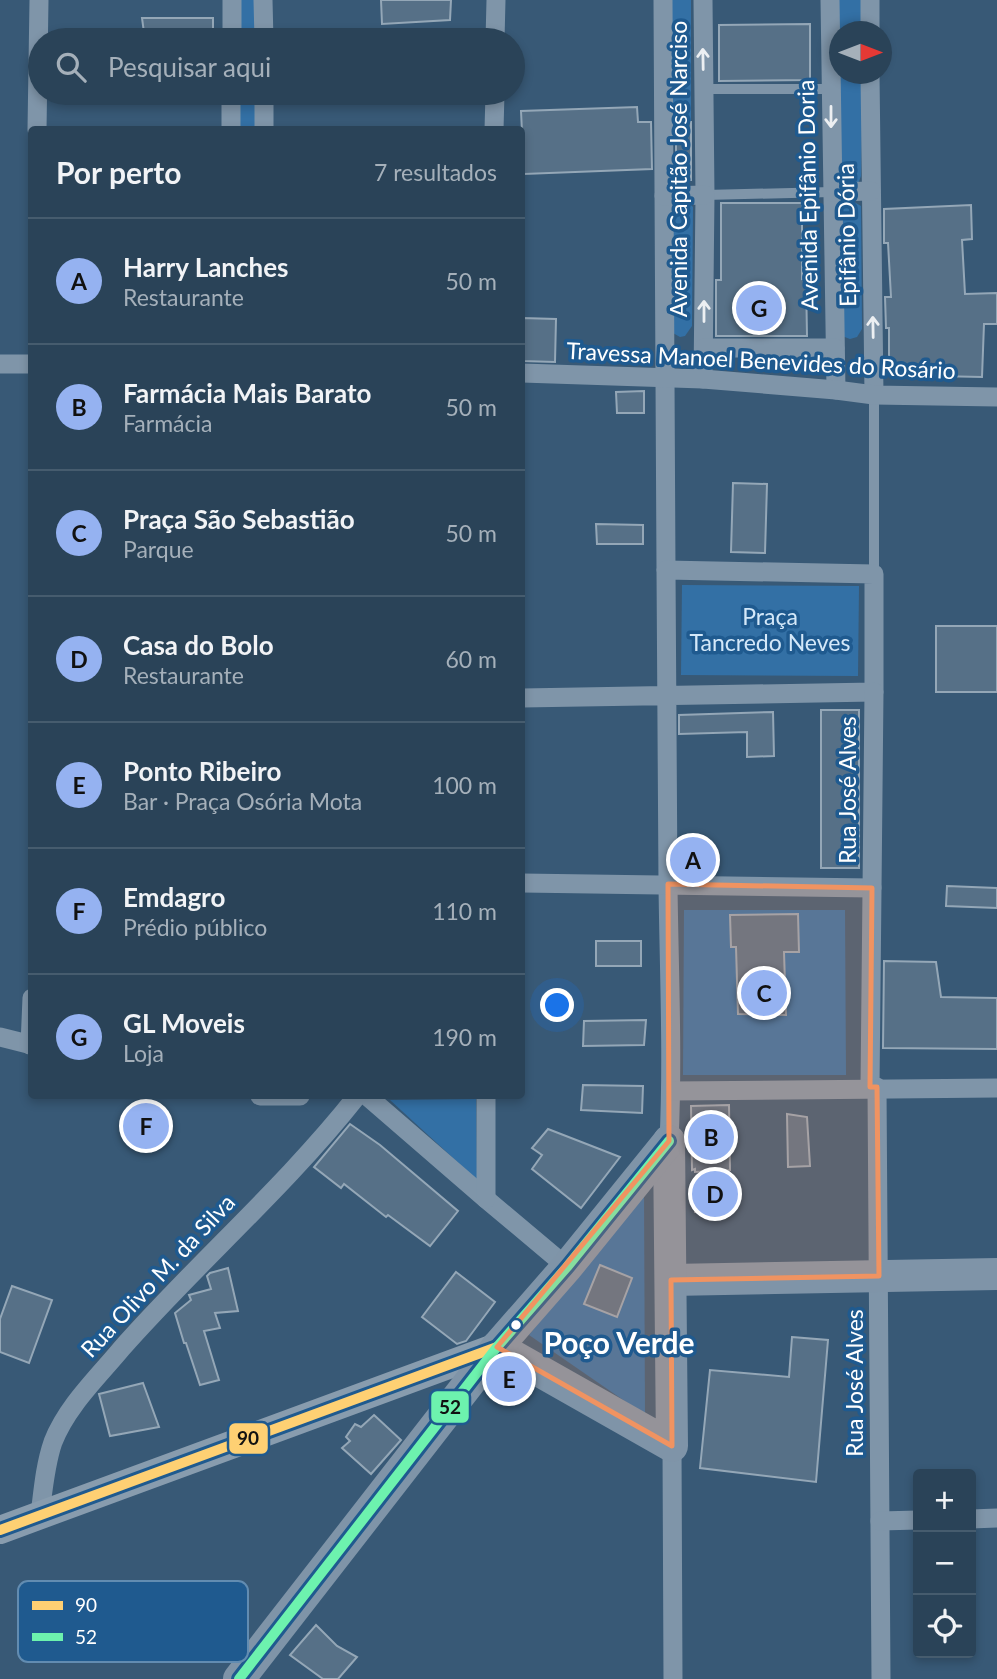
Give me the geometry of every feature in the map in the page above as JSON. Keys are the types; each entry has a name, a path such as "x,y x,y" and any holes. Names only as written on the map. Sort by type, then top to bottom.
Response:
{"main road":[{"path":"239,1679 497,1347 567,1267 669,1141"},
{"path":"0,1530 497,1347 672,1446 669,1141"},
{"path":"671,1280 997,1274"}],"street":[{"path":"39,0 39,28"},
{"path":"232,0 232,28"},
{"path":"263,0 264,28"},
{"path":"495,28 496,0"},
{"name":"Avenida Capitão José Narciso","path":"663,0 666,570"},
{"name":"Avenida Capitão José Narciso","path":"702,0 704,379"},
{"name":"Avenida Epifânio Doria","path":"830,0 836,390"},
{"path":"870,0 870,21"},
{"name":"Epifânio Dória","path":"870,84 874,395"},
{"path":"37,105 37,126"},
{"path":"231,105 231,126"},
{"path":"264,105 264,126"},
{"path":"494,126 495,105"},
{"path":"831,192 871,191"},
{"path":"664,195 705,195"},
{"path":"704,348 835,348"},
{"path":"0,363 28,364"},
{"name":"Travessa Manoel Benevides do Rosário","path":"525,373 704,379 874,395 997,397"},
{"path":"525,698 667,695 874,692 874,574 666,570 667,695 668,884 671,1091 669,1141"},
{"name":"Rua José Alves","path":"874,692 872,888 879,1276 881,1679"},
{"path":"525,883 872,888"},
{"path":"0,1037 28,1044"},
{"path":"671,1091 874,1087 997,1088"},
{"name":"Rua Olivo M. da Silva","path":"40,1515 53,1442 83,1393 150,1316 326,1135 354,1099"},
{"path":"370,1099 567,1267"},
{"path":"486,1099 486,1199"},
{"path":"672,1446 673,1679"},
{"path":"976,1519 997,1518"},
{"path":"880,1521 913,1520"}],"lane":[{"path":"704,89 831,89"},
{"path":"705,195 831,192"},
{"path":"874,395 874,574"}],"highlighted area":[{"path":"668,884 872,888 870,1087 877,1087 879,1276 671,1280 672,1446 497,1347 669,1141"}],"green space":[{"path":"241,0 256,0 256,28 241,28"},
{"path":"669,0 691,0 691,122 669,122"},
{"path":"839,0 864,0 864,21 839,21"},
{"path":"839,84 863,84 861,176 858,184 844,183 839,176"},
{"path":"240,105 256,105 256,126 239,126"},
{"path":"688,202 693,207 692,326 685,336 680,337 673,333 671,211 674,203"},
{"path":"854,202 861,206 862,329 857,337 850,339 842,336 841,210"},
{"name":"Praça Tancredo Neves","path":"682,585 859,586 858,676 681,675"},
{"path":"684,910 845,910 846,1075 683,1075"},
{"path":"476,1099 477,1180 390,1100"},
{"path":"644,1191 645,1415 529,1335"}],"building":[{"path":"381,0 451,0 450,20 382,24"},
{"path":"142,18 213,18 213,28 143,28"},
{"path":"810,24 810,80 719,81 719,25"},
{"path":"637,107 638,122 651,122 652,169 525,174 525,126 522,126 521,111"},
{"path":"676,122 691,122 691,180 676,180"},
{"path":"721,203 802,203 802,279 806,278 807,336 716,336 716,280 721,280"},
{"path":"971,205 972,239 962,240 965,294 997,293 997,324 984,324 982,377 889,375 889,328 886,328 885,297 891,297 888,243 884,243 884,209"},
{"path":"525,318 556,319 555,362 525,361"},
{"path":"644,391 644,413 617,413 616,392"},
{"path":"733,483 767,484 765,553 731,552"},
{"path":"596,524 643,525 643,544 597,544"},
{"path":"936,626 997,626 997,692 936,692"},
{"path":"821,710 859,710 859,868 821,868"},
{"path":"773,712 774,756 747,757 747,732 679,734 679,715"},
{"path":"947,886 997,888 997,908 946,906"},
{"path":"798,914 799,952 784,952 786,1015 738,1014 736,947 731,947 730,915"},
{"path":"596,941 641,941 641,966 596,966"},
{"path":"884,961 936,962 941,997 997,998 997,1049 883,1048"},
{"path":"646,1020 644,1045 583,1046 584,1021"},
{"path":"583,1085 643,1086 642,1113 581,1110"},
{"path":"729,1105 730,1170 695,1172 695,1169 692,1170 691,1106"},
{"path":"787,1114 807,1117 810,1166 788,1167"},
{"path":"350,1124 380,1145 458,1211 430,1246 388,1215 386,1217 344,1184 341,1188 314,1167"},
{"path":"548,1129 620,1157 581,1208 532,1169 542,1155 532,1148"},
{"path":"695,1183 733,1188 732,1212 695,1212"},
{"path":"600,1265 632,1278 617,1317 584,1304"},
{"path":"228,1268 238,1311 215,1313 220,1328 204,1331 219,1380 200,1385 175,1313 191,1300 189,1295 211,1289 207,1276 210,1273"},
{"path":"456,1272 495,1302 466,1341 457,1344 422,1317"},
{"path":"12,1286 52,1300 29,1363 0,1352 0,1319"},
{"path":"792,1337 828,1340 816,1482 700,1468 710,1370 789,1377"},
{"path":"143,1383 159,1427 110,1436 99,1394"},
{"path":"374,1415 401,1440 371,1474 342,1448 350,1441 346,1437 355,1424 361,1427"},
{"path":"316,1625 337,1646 357,1657 338,1679 323,1679 290,1655"}],"transit line":[{"name":"52","path":"239,1679 497,1347 567,1267 669,1141"},
{"name":"90","path":"0,1530 497,1347"}],"place":[{"name":"GL Moveis","path":"759,308"},
{"name":"Harry Lanches","path":"693,860"},
{"name":"Praça São Sebastião","path":"764,993"},
{"name":"Emdagro","path":"146,1126"},
{"name":"Farmácia Mais Barato","path":"711,1137"},
{"name":"Casa do Bolo","path":"715,1194"},
{"name":"Ponto Ribeiro","path":"509,1379"}],"district":[{"name":"Poço Verde","path":"619,1344"}]}
